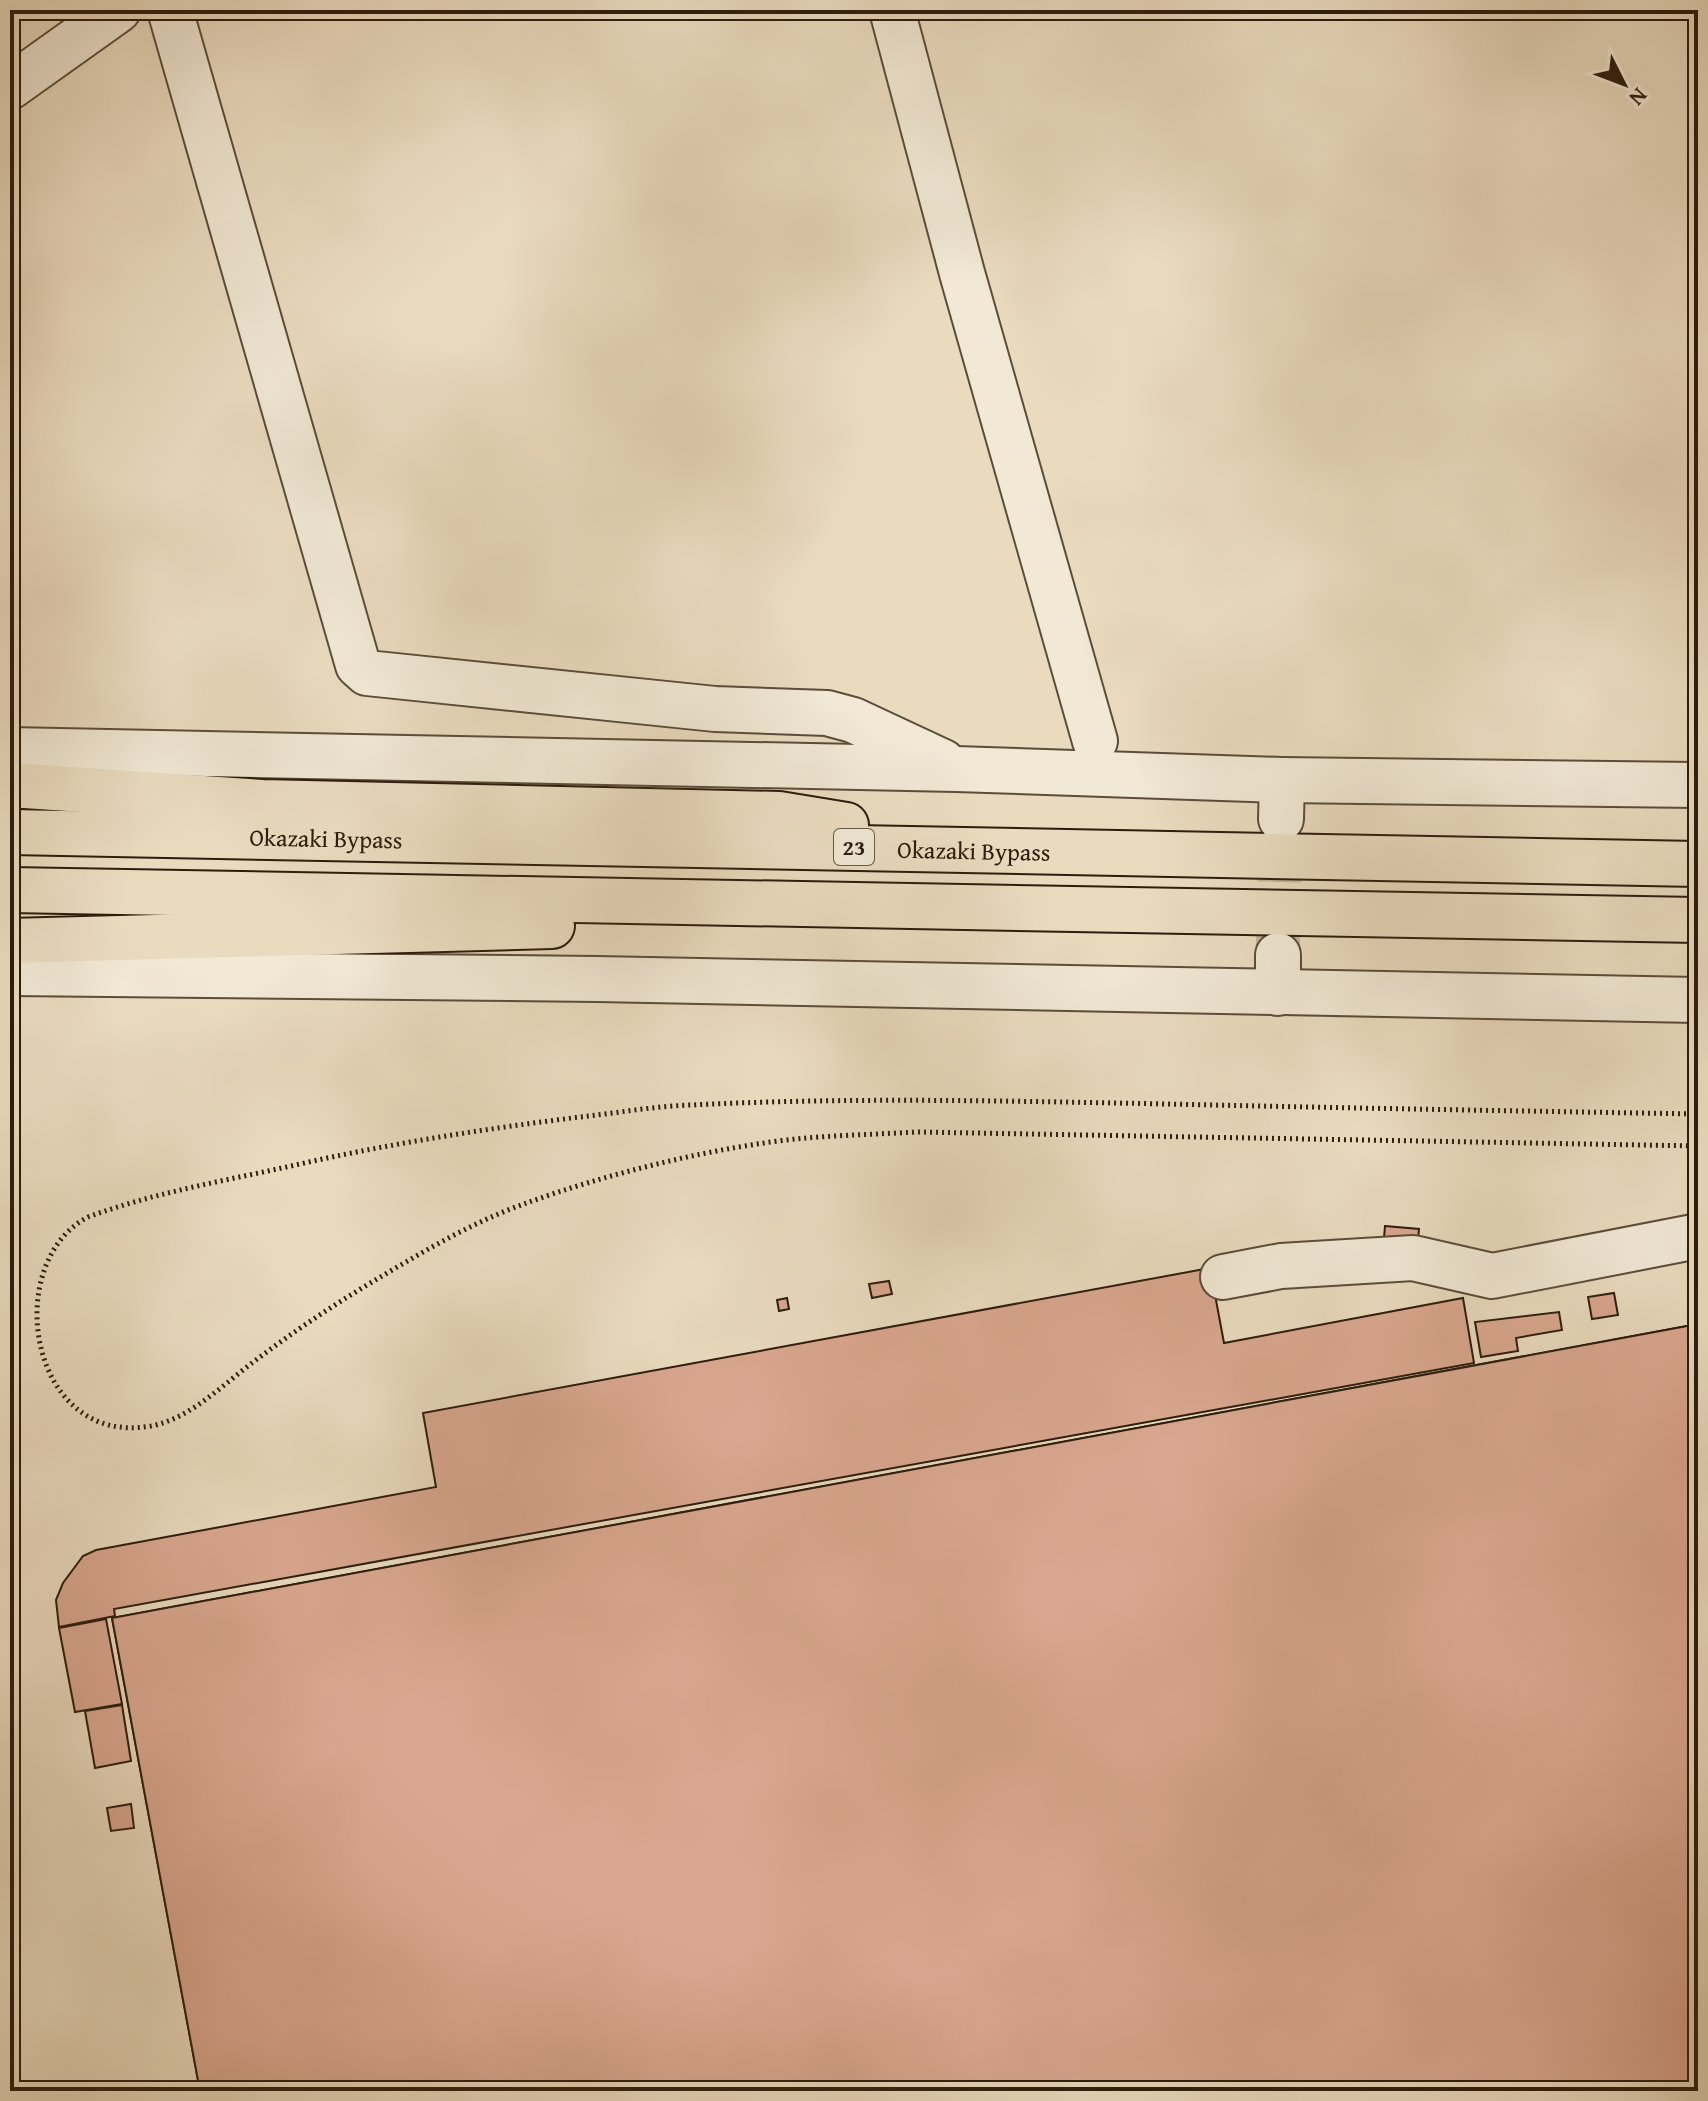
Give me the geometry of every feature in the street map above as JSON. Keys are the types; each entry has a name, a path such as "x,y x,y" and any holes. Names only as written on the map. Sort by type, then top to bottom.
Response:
{"highway":[{"name":"23","path":"10,785 262,802 779,814 997,849"},
{"name":"Okazaki Bypass","path":"10,832 1698,864"},
{"path":"10,890 1698,920"},
{"path":"10,941 450,932 643,921 789,903"}],"street":[{"path":"10,87 118,10"},
{"path":"170,10 358,665 367,673 715,709 827,713 853,720 956,769"},
{"path":"892,10 962,273 1095,741"},
{"path":"10,750 956,769 1282,800 1698,785"},
{"path":"10,973 597,979 1278,974 1698,1000"},
{"path":"1223,1277 1281,1266 1413,1258 1492,1276 1698,1236"}],"path":[{"path":"51,1236 81,1219 147,1199 331,1157 469,1130 685,1105 926,1100 1698,1114"},
{"path":"45,1382 52,1392 81,1414 118,1427 150,1426 187,1414 264,1353 340,1301 418,1254 515,1207 604,1178 799,1139 918,1132 1698,1146"}],"building":[{"path":"1385,1226 1419,1229 1418,1240 1384,1238"},
{"path":"1210,1268 1224,1343 1463,1298 1474,1363 114,1609 115,1616 59,1627 56,1600 63,1583 83,1556 96,1550 436,1487 423,1413"},
{"path":"889,1281 892,1294 872,1298 869,1284"},
{"path":"1614,1293 1618,1315 1592,1319 1588,1297"},
{"path":"787,1298 789,1309 779,1311 777,1300"},
{"path":"1559,1312 1562,1330 1516,1338 1518,1351 1481,1357 1475,1322"},
{"path":"1698,1324 1698,2091 200,2091 112,1618"},
{"path":"1698,1324 1698,2091 200,2091 112,1618"},
{"path":"106,1619 122,1704 75,1712 59,1628"},
{"path":"122,1705 131,1761 95,1768 85,1711"},
{"path":"131,1804 134,1828 111,1831 107,1808"}],"tunnel":[{"path":"1278,948 1281,819"}]}
